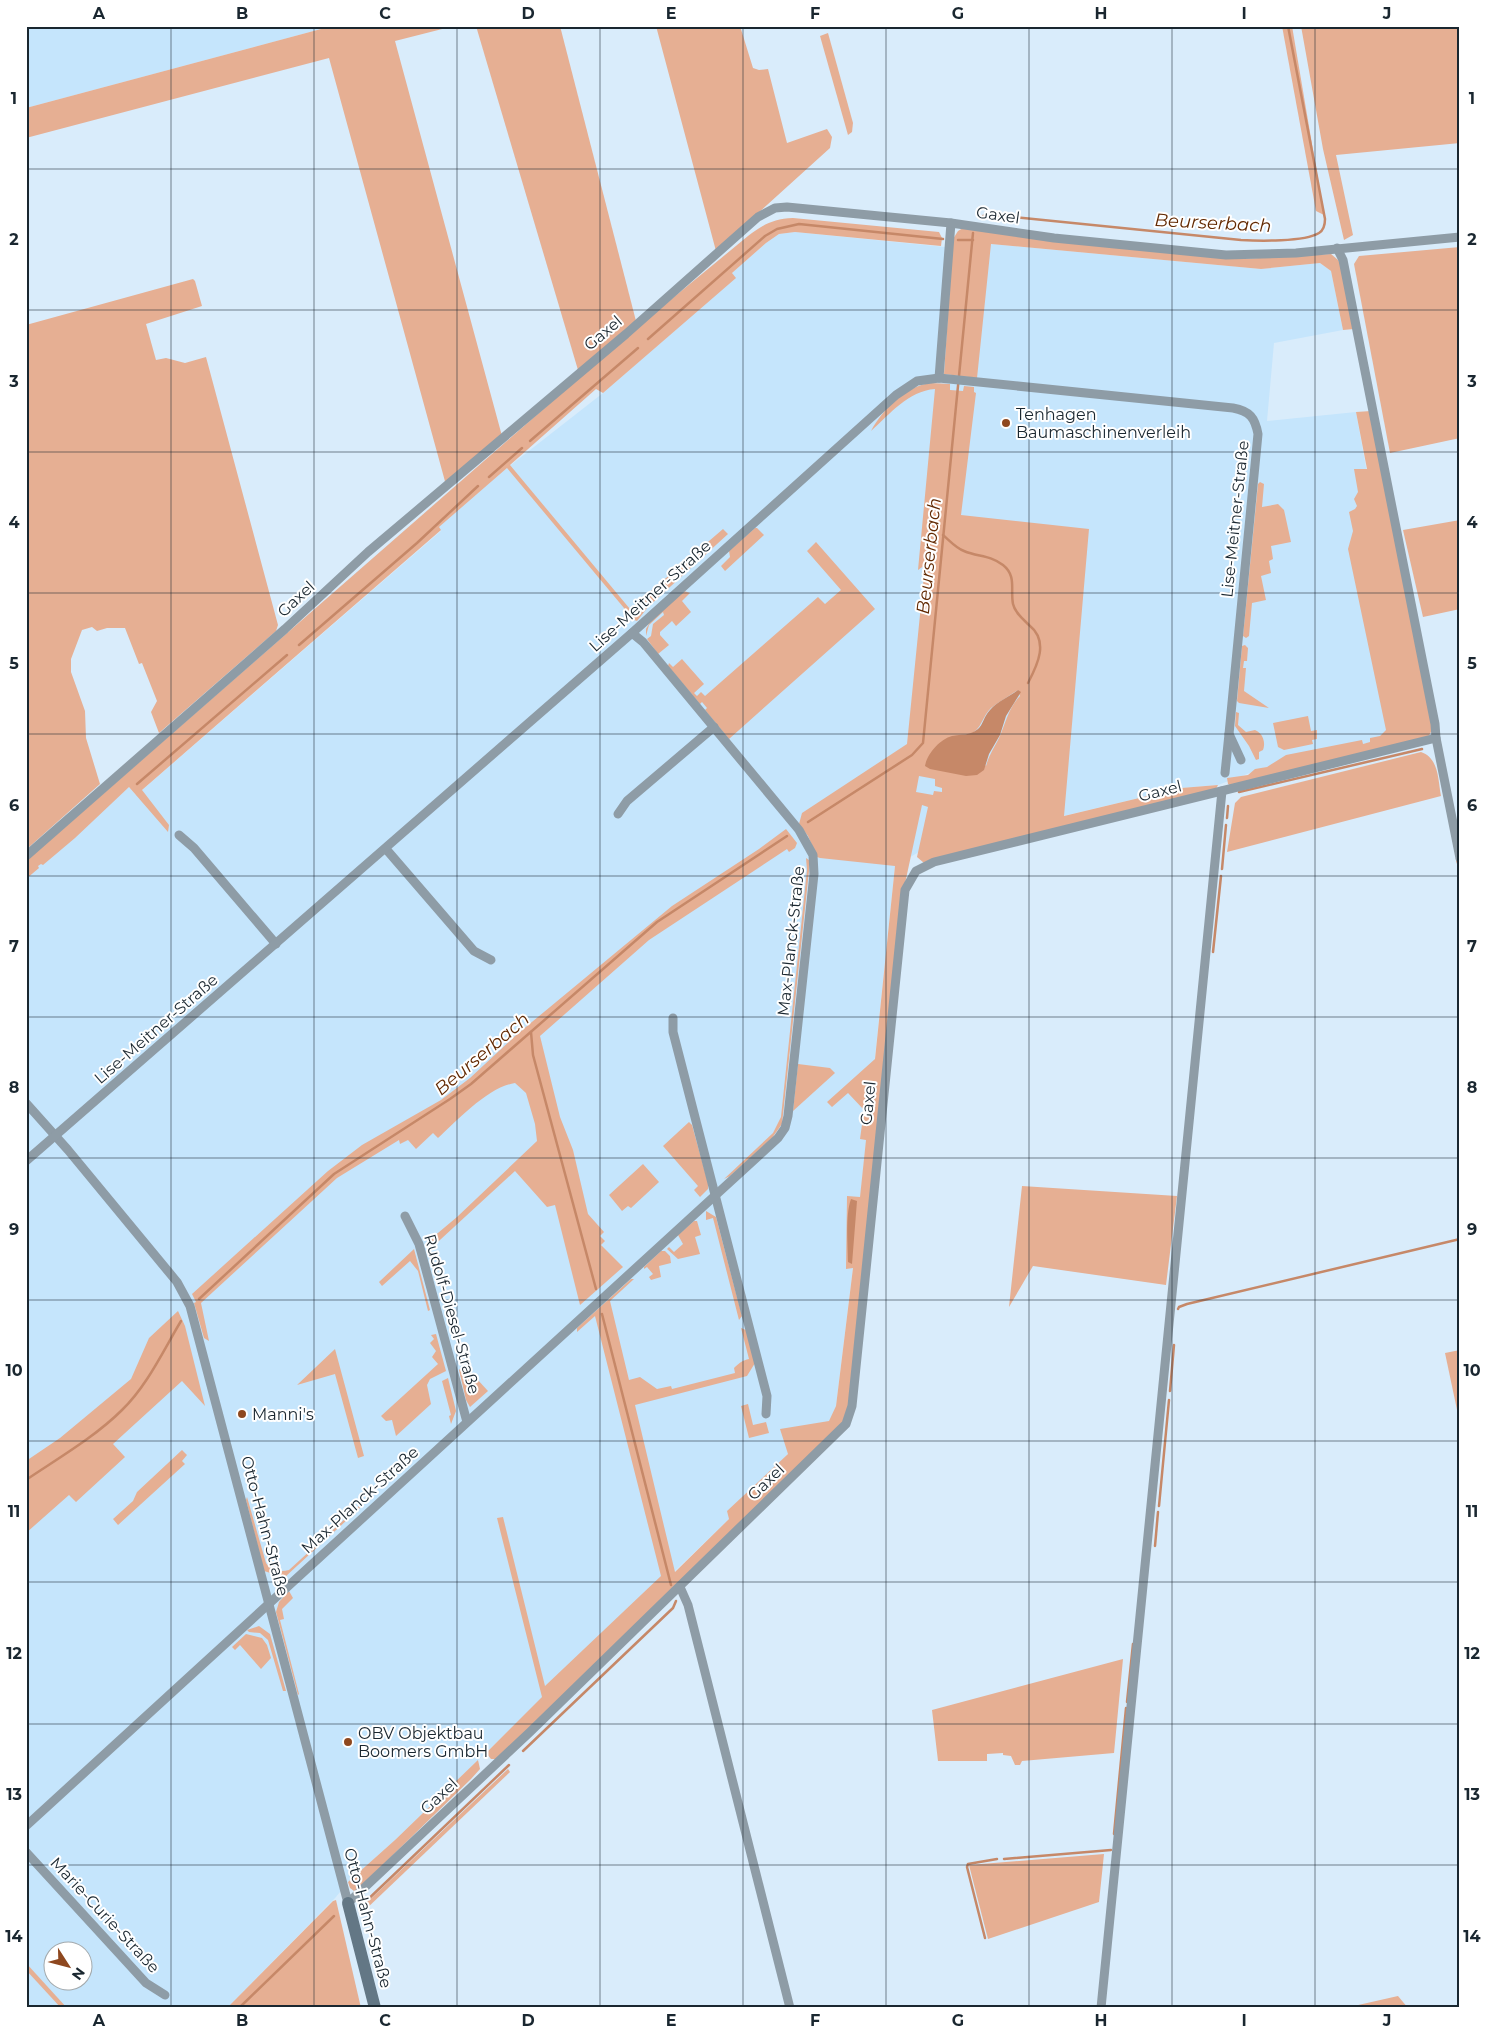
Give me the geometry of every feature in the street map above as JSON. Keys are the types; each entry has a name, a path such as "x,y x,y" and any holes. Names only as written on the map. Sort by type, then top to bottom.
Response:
{"street":[{"name":"Gaxel","path":"26,856 286,629 368,552 626,334 758,217 775,208 787,207 951,223 1054,238 1226,255 1287,254 1460,237"},
{"path":"938,378 951,223"},
{"path":"1338,248 1343,260 1460,858"},
{"name":"Lise-Meitner-Straße","path":"26,1161 386,849 896,395 917,381 938,378 964,380 1233,408 1246,411 1253,416 1258,434 1225,773"},
{"name":"Max-Planck-Straße","path":"26,1826 778,1138 786,1123 814,863 810,848 799,830 643,642 632,632"},
{"path":"618,814 627,801 714,727"},
{"path":"1229,734 1242,760"},
{"name":"Gaxel","path":"348,1903 680,1587 846,1424 850,1415 905,890 916,871 934,862 1436,738"},
{"path":"1101,2008 1222,791"},
{"path":"179,836 194,848 276,944"},
{"path":"386,849 474,951 491,960"},
{"path":"672,1018 673,1032 767,1396 766,1414"},
{"name":"Otto-Hahn-Straße","path":"26,1103 68,1150 177,1282 190,1306 375,2008"},
{"name":"Rudolf-Diesel-Straße","path":"405,1216 420,1244 467,1422"},
{"path":"680,1587 688,1604 790,2008"},
{"name":"Marie-Curie-Straße","path":"26,1852 146,1983 166,1995"}],"shaded area":[{"path":"26,26 325,26 321,29 26,108"},
{"path":"325,26 454,26 395,41 502,436 446,485 329,58 26,138 26,108 321,29"},
{"path":"476,26 560,26 636,321 578,370"},
{"path":"656,26 740,26 753,68 759,70 768,69 787,143 827,129 832,137 830,148 716,251"},
{"path":"1282,26 1292,26 1324,215 1316,211"},
{"path":"1301,26 1460,26 1460,143 1336,155 1353,235 1344,240 1323,149"},
{"path":"828,33 853,123 852,132 848,135 820,36"},
{"path":"793,218 939,232 942,238 941,246 795,232 779,234 732,273 736,278 603,393 596,389 510,465 630,609 723,529 728,534 648,607 637,621 634,620 507,468 439,527 441,530 142,790 169,825 168,832 129,787 75,838 43,865 38,866 39,868 26,879 26,861 634,330 748,236 764,225 774,221"},
{"path":"963,228 1243,259 1331,254 1342,266 1354,329 1343,330 1331,271 1320,263 1261,269 991,244 977,378 944,374 953,239 958,231"},
{"path":"795,232 945,247 991,244 1261,269 1320,263 1331,271 1343,330 1274,343 1267,421 1356,412 1414,732 1263,768 1218,785 1181,788 924,849 895,866 853,1267 836,1406 830,1421 788,1454 728,1511 729,1519 395,1840 348,1882 336,1897 227,2008 26,2008 26,875 129,787 136,795 141,791 441,531 438,527 507,468 603,393 735,278 732,273 779,234"},
{"path":"1460,247 1460,438 1390,453 1354,264 1359,256"},
{"path":"193,279 202,306 146,324 156,360 166,358 185,363 206,357 278,625 276,631 159,733 151,712 157,701 142,663 139,664 125,628 107,628 97,631 92,627 82,630 71,659 71,672 85,711 86,738 100,784 28,848 26,840 26,325"},
{"path":"931,383 950,384 950,390 963,391 964,386 974,387 974,392 976,393 961,515 1089,529 1064,816 1181,788 1218,785 1216,789 924,863 917,857 928,807 922,805 904,888 850,1401 841,1427 498,1759 491,1759 486,1753 542,1697 497,1518 503,1517 545,1686 661,1576 595,1316 577,1332 577,1328 631,1279 634,1279 610,1301 629,1380 640,1377 657,1389 671,1386 672,1389 735,1373 734,1368 741,1362 749,1359 741,1328 746,1330 755,1363 747,1376 635,1405 675,1572 729,1519 727,1511 788,1454 780,1429 829,1421 836,1406 853,1268 846,1269 847,1196 860,1197 866,1140 860,1139 864,1110 848,1093 832,1107 827,1102 875,1059 895,866 817,857 808,836 799,824 802,813 907,744 925,565 918,570 935,389 916,394 900,404 871,431 888,407 904,394 921,385","holes":["1018,690 1020,696 1010,711 986,766 960,735 967,735 976,730 991,708","919,776 935,779 935,786 942,788 942,792 934,791 933,795 916,792"]},
{"path":"1371,411 1433,720 1431,732 1428,737 1231,786 1228,784 1227,778 1248,775 1255,769 1267,767 1286,755 1362,740 1363,744 1370,742 1370,738 1380,736 1386,730 1348,549 1353,531 1349,512 1357,506 1354,499 1358,492 1354,469 1367,469 1356,412"},
{"path":"1260,482 1264,484 1262,507 1278,504 1284,510 1291,542 1271,546 1273,559 1269,561 1271,573 1261,576 1266,600 1252,603 1249,636 1246,638 1243,636 1258,484"},
{"path":"1460,520 1460,609 1423,617 1403,530"},
{"path":"755,528 764,535 725,571 721,566 730,557 729,551"},
{"path":"816,542 875,609 729,739 705,710 707,708 702,702 700,704 668,666 669,663 673,667 682,659 704,684 694,693 697,696 701,692 705,696 818,597 825,604 841,590 807,551"},
{"path":"684,591 690,593 682,601 691,612 676,626 672,621 660,632 660,635 669,645 658,654 647,639 651,636 653,624 664,615 663,612 649,625 646,636 646,629 650,622"},
{"path":"1245,645 1248,648 1247,661 1244,661 1243,668 1246,668 1244,691 1269,708 1239,703 1237,701 1242,646"},
{"path":"1018,690 1021,692 1006,716 1000,735 989,754 984,770 977,775 966,776 930,769 925,766 931,752 939,744 952,736 975,731 980,727 993,707"},
{"path":"1236,712 1239,713 1238,725 1246,732 1255,730 1262,736 1264,747 1259,752 1259,759 1256,760 1235,726"},
{"path":"1308,716 1311,731 1317,730 1317,739 1312,740 1313,744 1284,750 1278,747 1273,723"},
{"path":"1421,752 1431,759 1437,770 1441,796 1227,852 1235,803 1241,797"},
{"path":"786,829 797,843 795,848 789,852 787,849 649,940 540,1036 560,1117 573,1150 588,1214 604,1232 600,1236 605,1241 601,1245 623,1267 580,1305 555,1205 547,1207 515,1171 428,1251 426,1243 457,1217 537,1141 535,1124 526,1093 515,1083 484,1097 438,1138 433,1133 416,1149 408,1140 400,1144 399,1140 337,1178 201,1303 209,1341 204,1338 194,1303 196,1302 192,1294 328,1171 362,1145 441,1100 470,1078 515,1036 672,906"},
{"path":"806,858 809,860 809,871 782,1124 772,1138 730,1176 724,1179 773,1133 781,1117 807,870"},
{"path":"798,1064 830,1068 835,1073 793,1111"},
{"path":"689,1122 692,1125 708,1183 708,1189 700,1197 694,1190 698,1186 663,1146"},
{"path":"643,1164 659,1182 631,1208 628,1206 622,1211 609,1195"},
{"path":"1022,1186 1177,1196 1166,1285 1033,1266 1009,1307"},
{"path":"851,1199 857,1201 852,1264 848,1262 847,1239 847,1222"},
{"path":"706,1211 716,1217 742,1316 739,1320 713,1218 706,1220"},
{"path":"694,1221 697,1221 701,1235 695,1237 700,1254 678,1259 667,1249 669,1247 674,1252 683,1244 678,1235"},
{"path":"414,1249 430,1310 428,1311 418,1271 410,1261 382,1286 379,1282"},
{"path":"661,1251 665,1251 670,1256 671,1263 659,1266 661,1277 651,1280 649,1277 653,1274 647,1267 644,1269 644,1267"},
{"path":"178,1311 185,1326 205,1406 182,1381 113,1444 125,1457 76,1502 69,1495 26,1533 26,1461 60,1438 131,1379 149,1338"},
{"path":"436,1334 446,1371 430,1379 427,1385 431,1404 396,1436 392,1420 386,1421 381,1416 438,1364 432,1357 436,1351 430,1343 434,1339 431,1335"},
{"path":"335,1349 364,1456 358,1458 335,1374 297,1385"},
{"path":"1460,1350 1460,1424 1445,1353"},
{"path":"464,1365 488,1391 470,1407 466,1400 459,1370"},
{"path":"448,1378 456,1411 451,1424 449,1416 451,1415 442,1381"},
{"path":"748,1404 753,1425 766,1422 769,1433 749,1438 741,1406"},
{"path":"182,1450 187,1455 182,1461 185,1464 118,1525 113,1519 133,1501 137,1492"},
{"path":"247,1497 266,1563 270,1568 279,1571 289,1570 359,1506 360,1508 283,1577 264,1571 246,1500"},
{"path":"289,1591 293,1598 282,1609 284,1619 280,1620 298,1695 276,1612 279,1602"},
{"path":"259,1626 270,1634 286,1691 283,1691 268,1640 260,1633 247,1630"},
{"path":"246,1634 262,1638 267,1645 271,1658 261,1669 240,1645 235,1650 232,1647"},
{"path":"1123,1659 1114,1753 1022,1761 1020,1765 1015,1765 1011,1756 1003,1755 1003,1753 987,1754 987,1761 938,1761 932,1710"},
{"path":"478,1760 480,1769 471,1779 358,1889 354,1891 350,1888 348,1882 395,1840"},
{"path":"508,1769 510,1772 364,1911 362,1907"},
{"path":"1104,1854 1099,1902 988,1939 969,1865"},
{"path":"336,1900 361,2008 227,2008 333,1901"},
{"path":"26,1963 42,1981 42,1987 26,1970"},
{"path":"46,1992 52,1992 67,2008 61,2008"},
{"path":"1398,1996 1408,2008 1345,2008"}],"waterway":[{"name":"Beurserbach","path":"983,216 993,215 1241,240 1270,241 1303,238 1321,232 1325,219 1288,26"},
{"path":"648,339 765,236 777,229 799,224 943,239"},
{"name":"Beurserbach","path":"808,822 912,755 923,743 973,233"},
{"path":"958,240 973,240"},
{"path":"530,441 638,348"},
{"path":"489,477 522,448"},
{"path":"299,645 417,543 478,486"},
{"path":"943,535 961,550 998,562 1010,574 1012,578 1014,607 1039,638 1040,653 1028,683"},
{"path":"137,784 287,655"},
{"path":"1239,792 1422,749"},
{"path":"1227,818 1228,806"},
{"path":"1222,869 1226,825"},
{"name":"Beurserbach","path":"199,1299 334,1174 471,1084 657,922 787,836"},
{"path":"1457,859 1460,871"},
{"path":"1213,952 1221,876"},
{"path":"531,1032 533,1055 596,1289"},
{"path":"1178,1309 1187,1304 1460,1239"},
{"path":"602,1314 671,1585"},
{"name":"Beurserbach","path":"26,1480 88,1438 131,1401 147,1379 181,1321"},
{"path":"1170,1391 1174,1345"},
{"path":"1159,1506 1169,1400"},
{"path":"1155,1546 1158,1512"},
{"path":"523,1751 673,1608 676,1601"},
{"path":"1127,1702 1133,1644"},
{"path":"1114,1834 1126,1708"},
{"path":"361,1906 509,1765"},
{"path":"1004,1859 1111,1850"},
{"path":"985,1938 967,1867 968,1864 997,1859"},
{"path":"239,2008 334,1916"}],"place":[{"name":"Tenhagen Baumaschinenverleih","path":"1006,423"},
{"name":"Manni's","path":"242,1414"},
{"name":"OBV Objektbau Boomers GmbH","path":"348,1742"}]}
